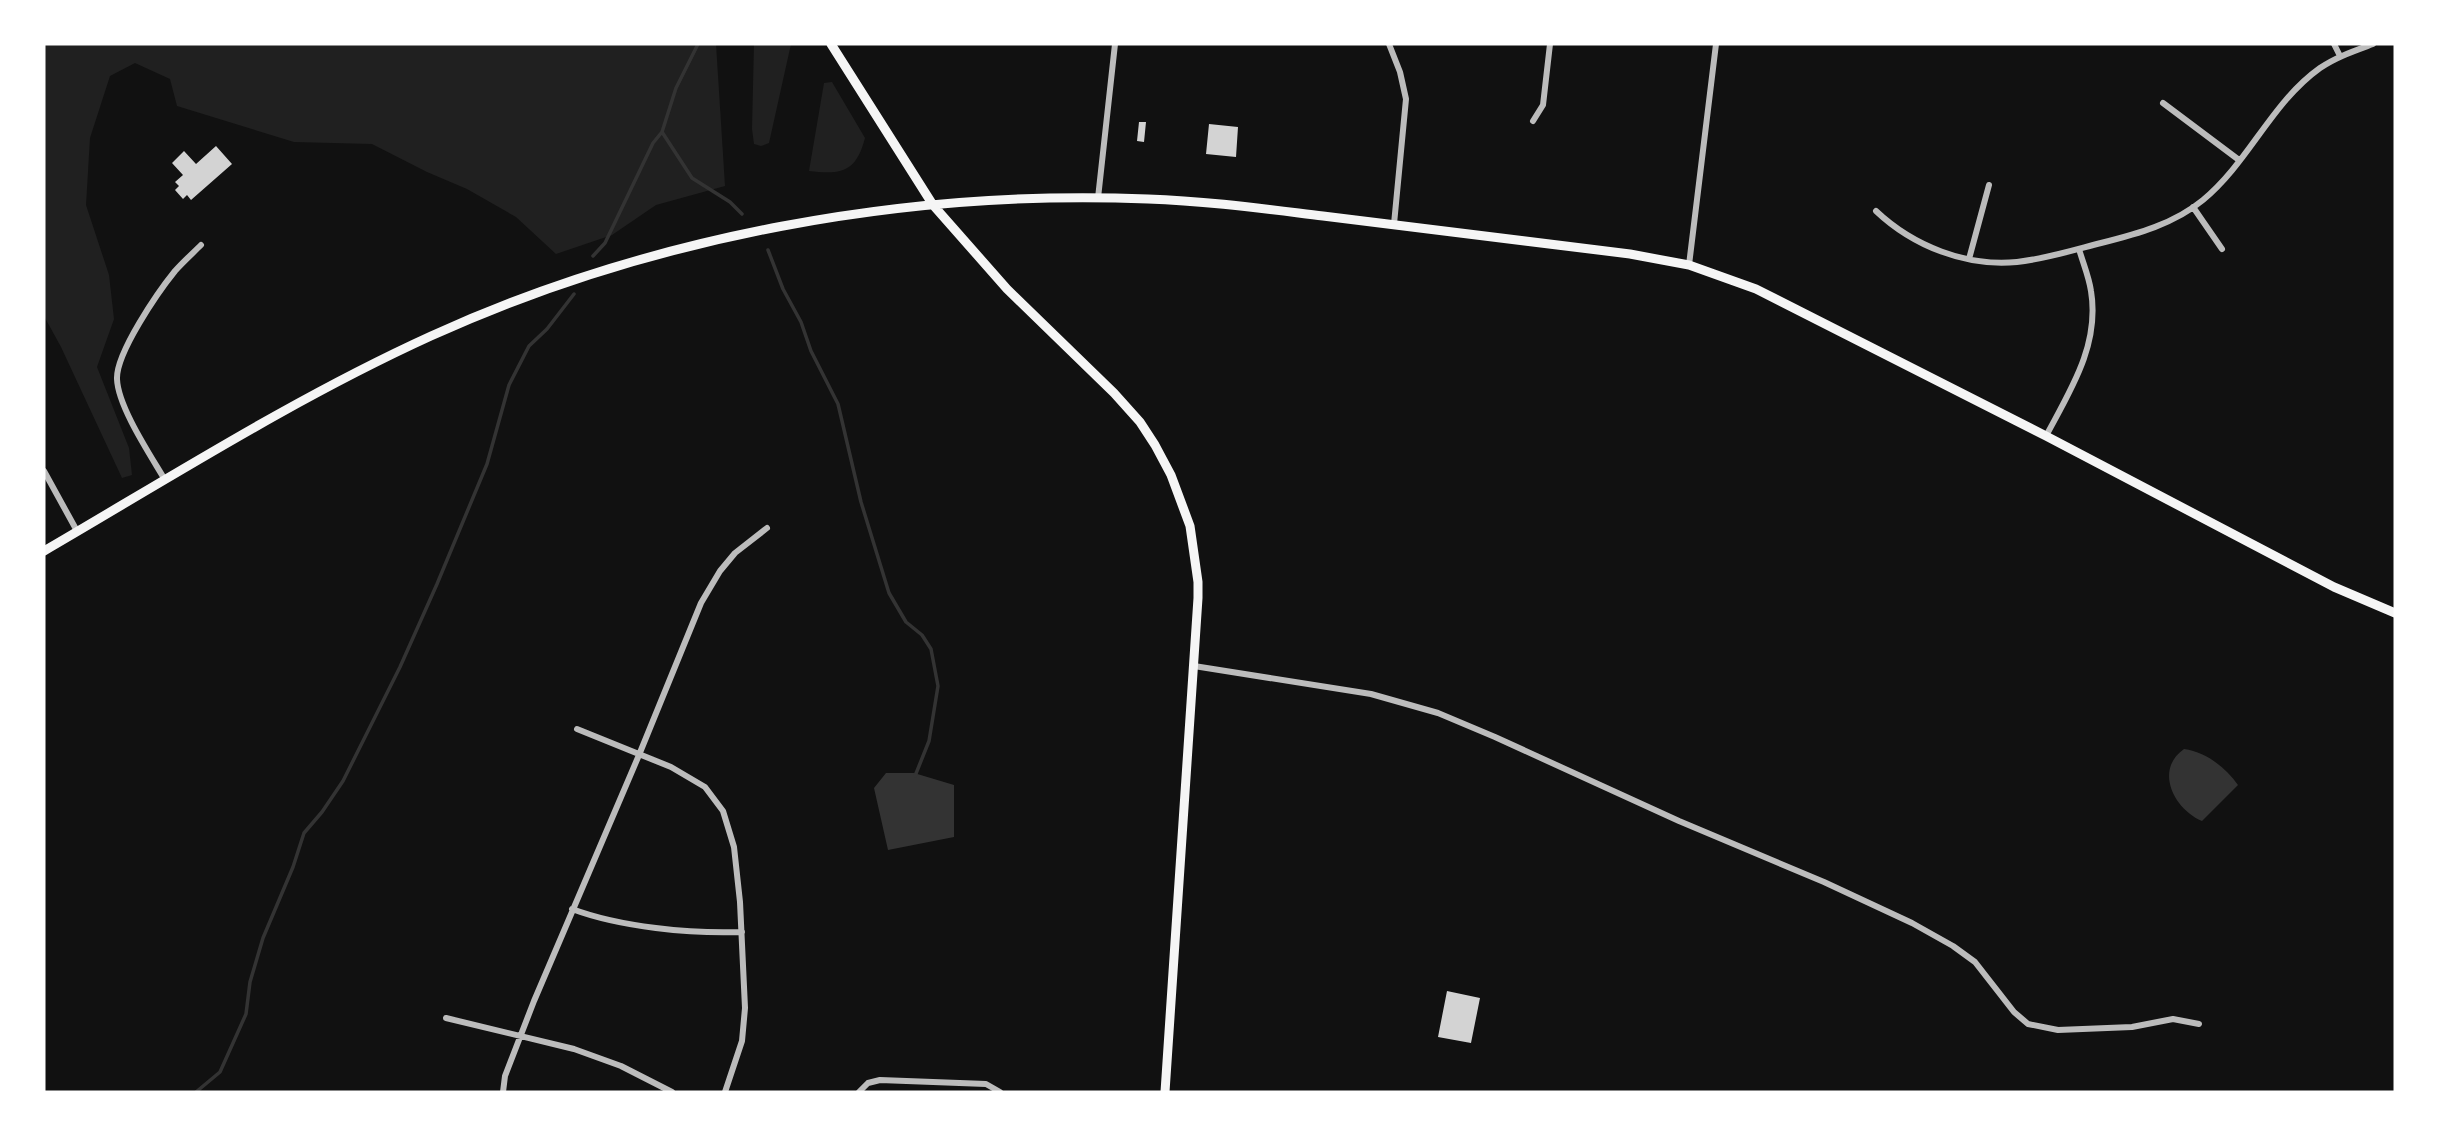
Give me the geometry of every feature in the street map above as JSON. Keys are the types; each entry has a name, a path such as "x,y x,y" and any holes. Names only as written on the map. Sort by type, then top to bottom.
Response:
{"main road":[{"path":"831,44 933,205 1007,289 1122,401 1155,445 1182,500 1194,549 1198,598 1165,1092"},
{"path":"44,551 369,366 456,325 540,292 641,259 737,236 828,219 933,205 1098,198 1204,202 1394,224 1630,254 1689,265 1721,275 1768,295 2046,436 2334,587 2395,612"}],"street":[{"path":"1098,198 1115,44"},
{"path":"1389,44 1406,99 1394,224"},
{"path":"1533,121 1543,105 1550,44"},
{"path":"1689,265 1716,44"},
{"path":"2334,44 2340,56"},
{"path":"1876,211 1901,232 1921,244 1969,259 2015,262 2079,249 2154,228 2193,207 2220,183 2286,99 2305,80 2340,56 2373,44"},
{"path":"2163,103 2239,160"},
{"path":"1969,259 1989,185"},
{"path":"2193,207 2222,249"},
{"path":"165,480 123,402 117,379 122,354 156,299 176,270 201,245"},
{"path":"2046,436 2077,379 2091,337 2091,291 2079,249"},
{"path":"44,471 77,531"},
{"path":"503,1092 505,1076 572,909 705,595 735,553 767,528"},
{"path":"1194,666 1371,694 1407,703 1461,723 1912,923 1975,962 2022,1020 2049,1029 2132,1027 2173,1019 2199,1024"},
{"path":"578,729 671,767 705,787 723,811 734,847 742,932 745,1009 743,1041 725,1092"},
{"path":"572,909 607,920 706,933 742,932"},
{"path":"446,1018 521,1035 604,1059 672,1092"},
{"path":"859,1092 868,1083 880,1080 986,1084 1000,1092"}],"shaded area":[{"path":"44,44 716,44 725,186 656,205 612,235 556,254 516,217 467,189 372,144 294,142 177,106 170,79 135,63 110,76 90,138 86,205 109,275 114,319 97,367 129,448 132,475 122,478 44,316"},
{"path":"754,44 791,44 769,143 761,146 754,144 752,129"},
{"path":"832,82 865,138 857,158 846,169 830,172 809,171 824,83"},
{"path":"2184,749 2200,753 2214,761 2238,785 2202,821 2183,808 2171,788 2170,767"},
{"path":"886,773 914,773 954,785 954,837 888,850 874,788"}],"building":[{"path":"1139,122 1146,122 1144,142 1137,141"},
{"path":"1209,124 1238,127 1236,157 1206,154"},
{"path":"216,146 232,164 191,200 187,195 183,199 175,190 179,186 175,182 183,175 172,163 184,151 196,164"},
{"path":"1447,991 1480,998 1471,1043 1438,1037"}],"waterway":[{"path":"593,256 605,243 653,143 662,132 676,88 698,44"},
{"path":"662,132 692,178 730,202 742,214"},
{"path":"768,250 783,289 801,322 811,351 838,404 861,502 889,593 906,622 922,635 931,649 938,686 929,741 915,776"},
{"path":"196,1092 220,1072 246,1014 250,982 263,938 293,867 304,833 343,781 400,667 437,584 487,464 509,385 529,346 547,329 574,294"}]}
